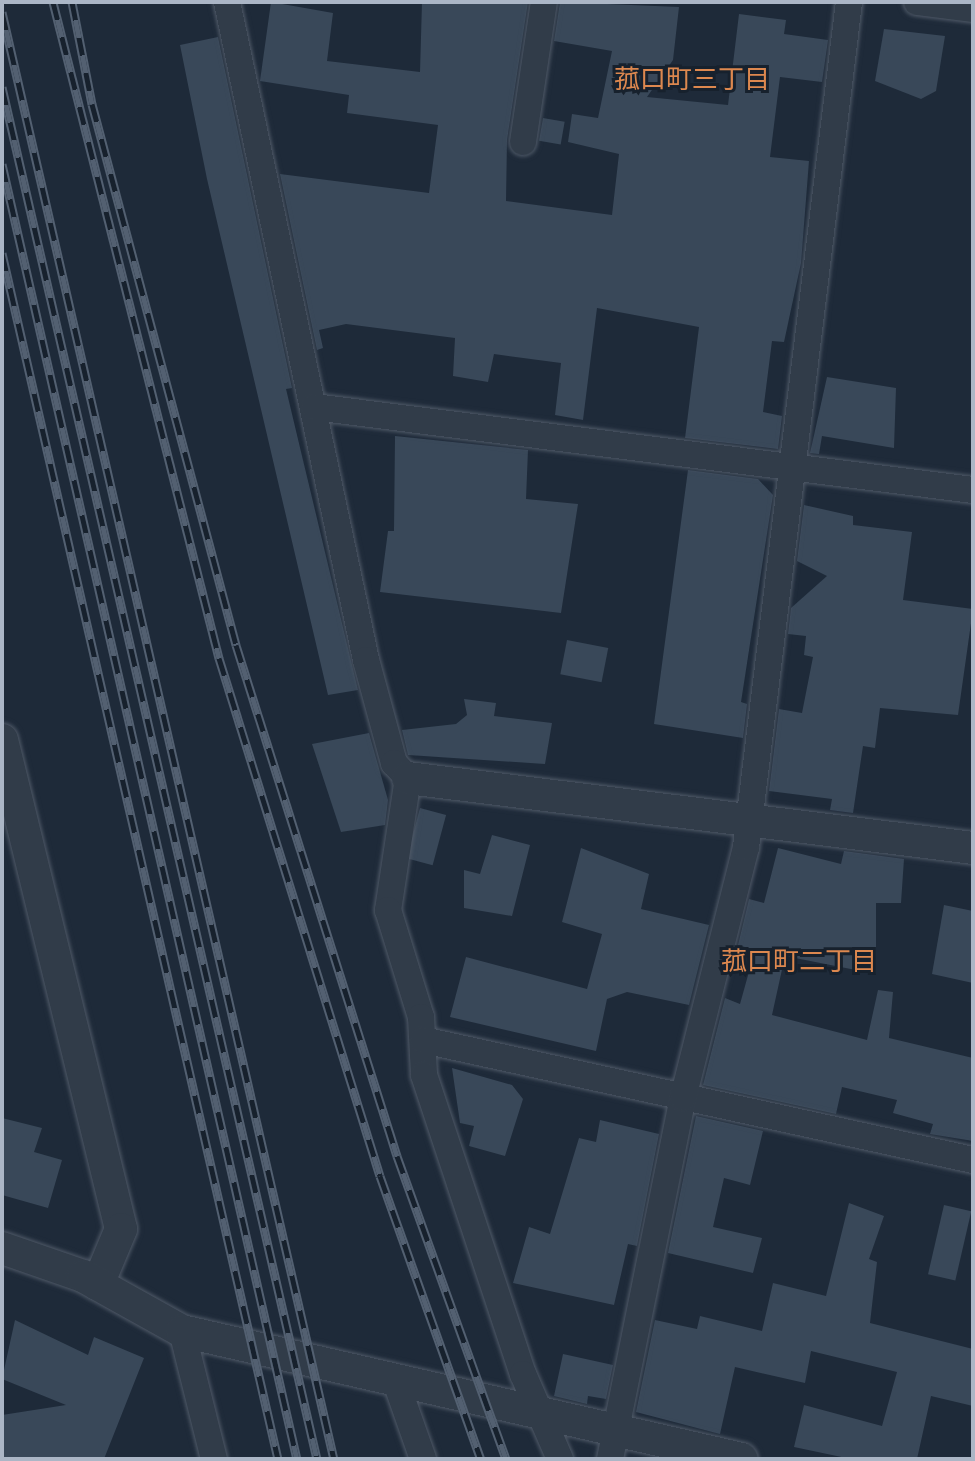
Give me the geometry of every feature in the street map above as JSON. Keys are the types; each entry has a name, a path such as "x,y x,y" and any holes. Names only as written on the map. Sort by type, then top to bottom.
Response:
{"street":[{"path":"227,2 366,660 394,763 408,778 973,848"},
{"path":"523,142 544,2"},
{"path":"613,1445 683,1098 750,821 849,2"},
{"path":"917,2 973,9"},
{"path":"314,407 973,490"},
{"path":"2,741 121,1229 98,1284"},
{"path":"408,778 388,910 423,1040 424,1075 542,1416 560,1459"},
{"path":"423,1040 973,1160"},
{"path":"2,1248 98,1284 182,1331 397,1385 542,1416 613,1445 742,1459"},
{"path":"182,1331 214,1459"},
{"path":"397,1385 423,1459"}],"building":[{"path":"271,2 333,13 327,61 420,72 422,2 528,2 507,140 506,201 612,215 619,154 568,142 572,114 598,118 612,51 554,41 560,2 679,7 673,60 647,97 728,105 739,14 786,20 784,34 828,40 822,82 780,77 770,157 809,161 801,263 784,342 772,341 763,412 782,416 778,449 685,438 699,327 597,308 583,420 555,415 561,363 494,354 488,382 453,376 455,338 346,324 319,330 323,348 317,350 280,174 429,193 438,125 347,113 349,95 260,81"},
{"path":"884,29 945,36 936,91 921,99 875,81"},
{"path":"218,37 292,388 286,389 358,690 328,695 207,179 180,45"},
{"path":"543,118 565,122 561,144 539,141"},
{"path":"827,377 896,388 894,448 822,436 819,454 810,453"},
{"path":"395,436 528,450 526,499 578,504 561,613 380,592 388,531 394,531"},
{"path":"688,470 758,479 773,495 741,702 747,704 743,738 654,724"},
{"path":"804,505 853,516 853,525 912,532 903,600 973,609 958,715 880,708 875,748 863,746 853,813 830,810 832,799 769,791 779,709 802,713 813,657 804,655 806,636 788,634 791,608 827,576 797,561"},
{"path":"567,640 608,648 602,682 560,674"},
{"path":"464,699 496,703 494,716 552,723 545,764 408,755 402,730 456,724 467,715"},
{"path":"369,733 388,800 385,825 341,832 312,744"},
{"path":"420,808 446,815 433,865 407,858"},
{"path":"492,835 530,845 512,916 464,908 464,870 480,874"},
{"path":"581,848 649,874 641,909 709,925 689,1005 627,992 607,999 596,1051 450,1017 466,957 587,989 602,934 562,922"},
{"path":"778,848 841,864 844,851 904,859 901,903 876,903 876,974 785,956 772,1015 867,1040 878,990 893,992 889,1038 973,1058 973,1141 930,1134 933,1124 893,1113 897,1100 842,1087 836,1114 703,1085 725,998 740,1004 755,950 738,945 749,899 764,903"},
{"path":"944,905 973,911 973,983 932,974"},
{"path":"452,1068 512,1085 523,1099 505,1156 469,1146 474,1126 460,1123"},
{"path":"696,1116 763,1131 750,1185 724,1178 713,1227 762,1238 753,1273 668,1253"},
{"path":"2,1118 42,1128 34,1152 62,1160 48,1208 2,1195"},
{"path":"600,1120 659,1134 637,1246 628,1244 614,1305 513,1283 529,1227 550,1234 579,1138 596,1142"},
{"path":"849,1203 884,1216 869,1259 877,1262 870,1323 973,1349 973,1406 931,1396 917,1459 851,1459 794,1447 804,1405 882,1426 897,1372 811,1351 805,1383 735,1367 720,1434 636,1412 655,1320 697,1329 700,1316 762,1331 773,1283 826,1296"},
{"path":"944,1205 971,1211 955,1280 928,1274"},
{"path":"15,1320 88,1355 94,1337 144,1358 104,1459 2,1459 2,1415 66,1405 2,1379"},
{"path":"563,1354 613,1365 606,1399 588,1396 587,1404 554,1396"}],"railway":[{"path":"53,2 219,658 380,1176 481,1459"},
{"path":"72,2 92,104 236,645 397,1156 506,1459"},
{"path":"2,12 334,1459"},
{"path":"2,87 317,1459"},
{"path":"2,164 297,1459"},
{"path":"2,253 278,1459"}],"district":[{"name":"菰口町三丁目","path":"692,80"},
{"name":"菰口町二丁目","path":"799,962"}]}
